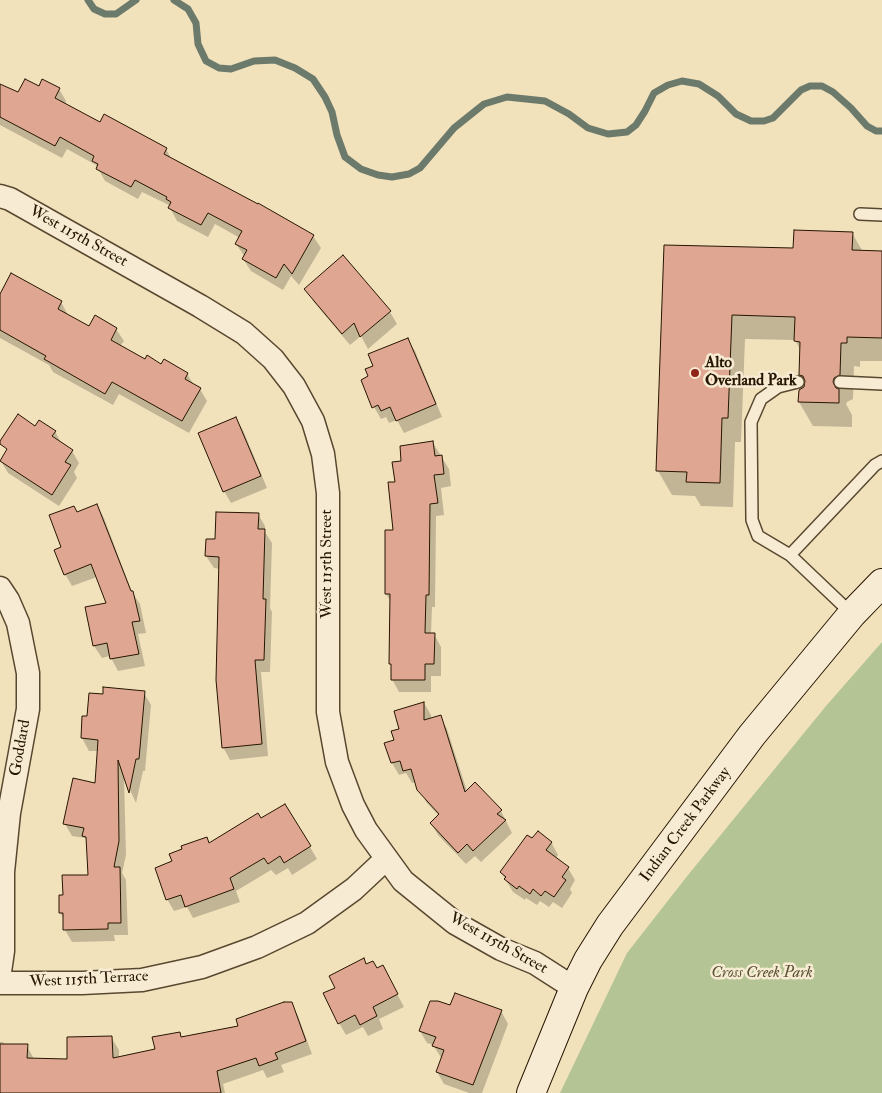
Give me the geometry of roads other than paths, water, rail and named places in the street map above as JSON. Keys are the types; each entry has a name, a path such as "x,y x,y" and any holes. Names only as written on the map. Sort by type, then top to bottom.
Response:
{"street":[{"name":"West 115th Street","path":"0,196 10,199 71,233 244,333 273,359 294,386 313,421 324,454 328,493 328,712 338,762 353,805 366,830 403,881 455,923 501,949 535,963 574,988"},
{"name":"Indian Creek Parkway","path":"531,1093 574,988 588,960 630,898 752,735 852,614 882,583"},
{"name":"Goddard","path":"0,588 8,600 18,623 28,673 28,709 9,813 3,872 3,951 0,972"},
{"name":"West 115th Terrace","path":"0,982 82,983 142,980 202,967 257,948 307,923 354,890 386,859"}],"lane":[{"path":"860,214 882,215"},
{"path":"798,382 778,387 761,400 751,422 752,520 758,536 790,555 852,614"},
{"path":"840,382 882,384"},
{"path":"790,555 875,465 882,461"}],"waterway":[{"path":"88,0 94,9 105,14 116,14 136,0"},
{"path":"174,0 188,9 196,23 198,44 206,61 219,68 231,69 254,61 275,60 295,68 313,79 332,112 337,135 345,157 361,169 378,175 392,177 409,174 420,168 454,128 484,104 507,97 545,101 569,114 588,128 608,134 627,132 636,125 654,93 668,85 682,81 699,84 718,96 736,114 751,121 764,121 773,118 801,90 810,86 822,86 833,92 867,126 876,131 882,131"}],"place":[{"name":"Alto Overland Park","path":"695,373"}],"park label":[{"name":"Cross Creek Park","path":"762,974"}]}
